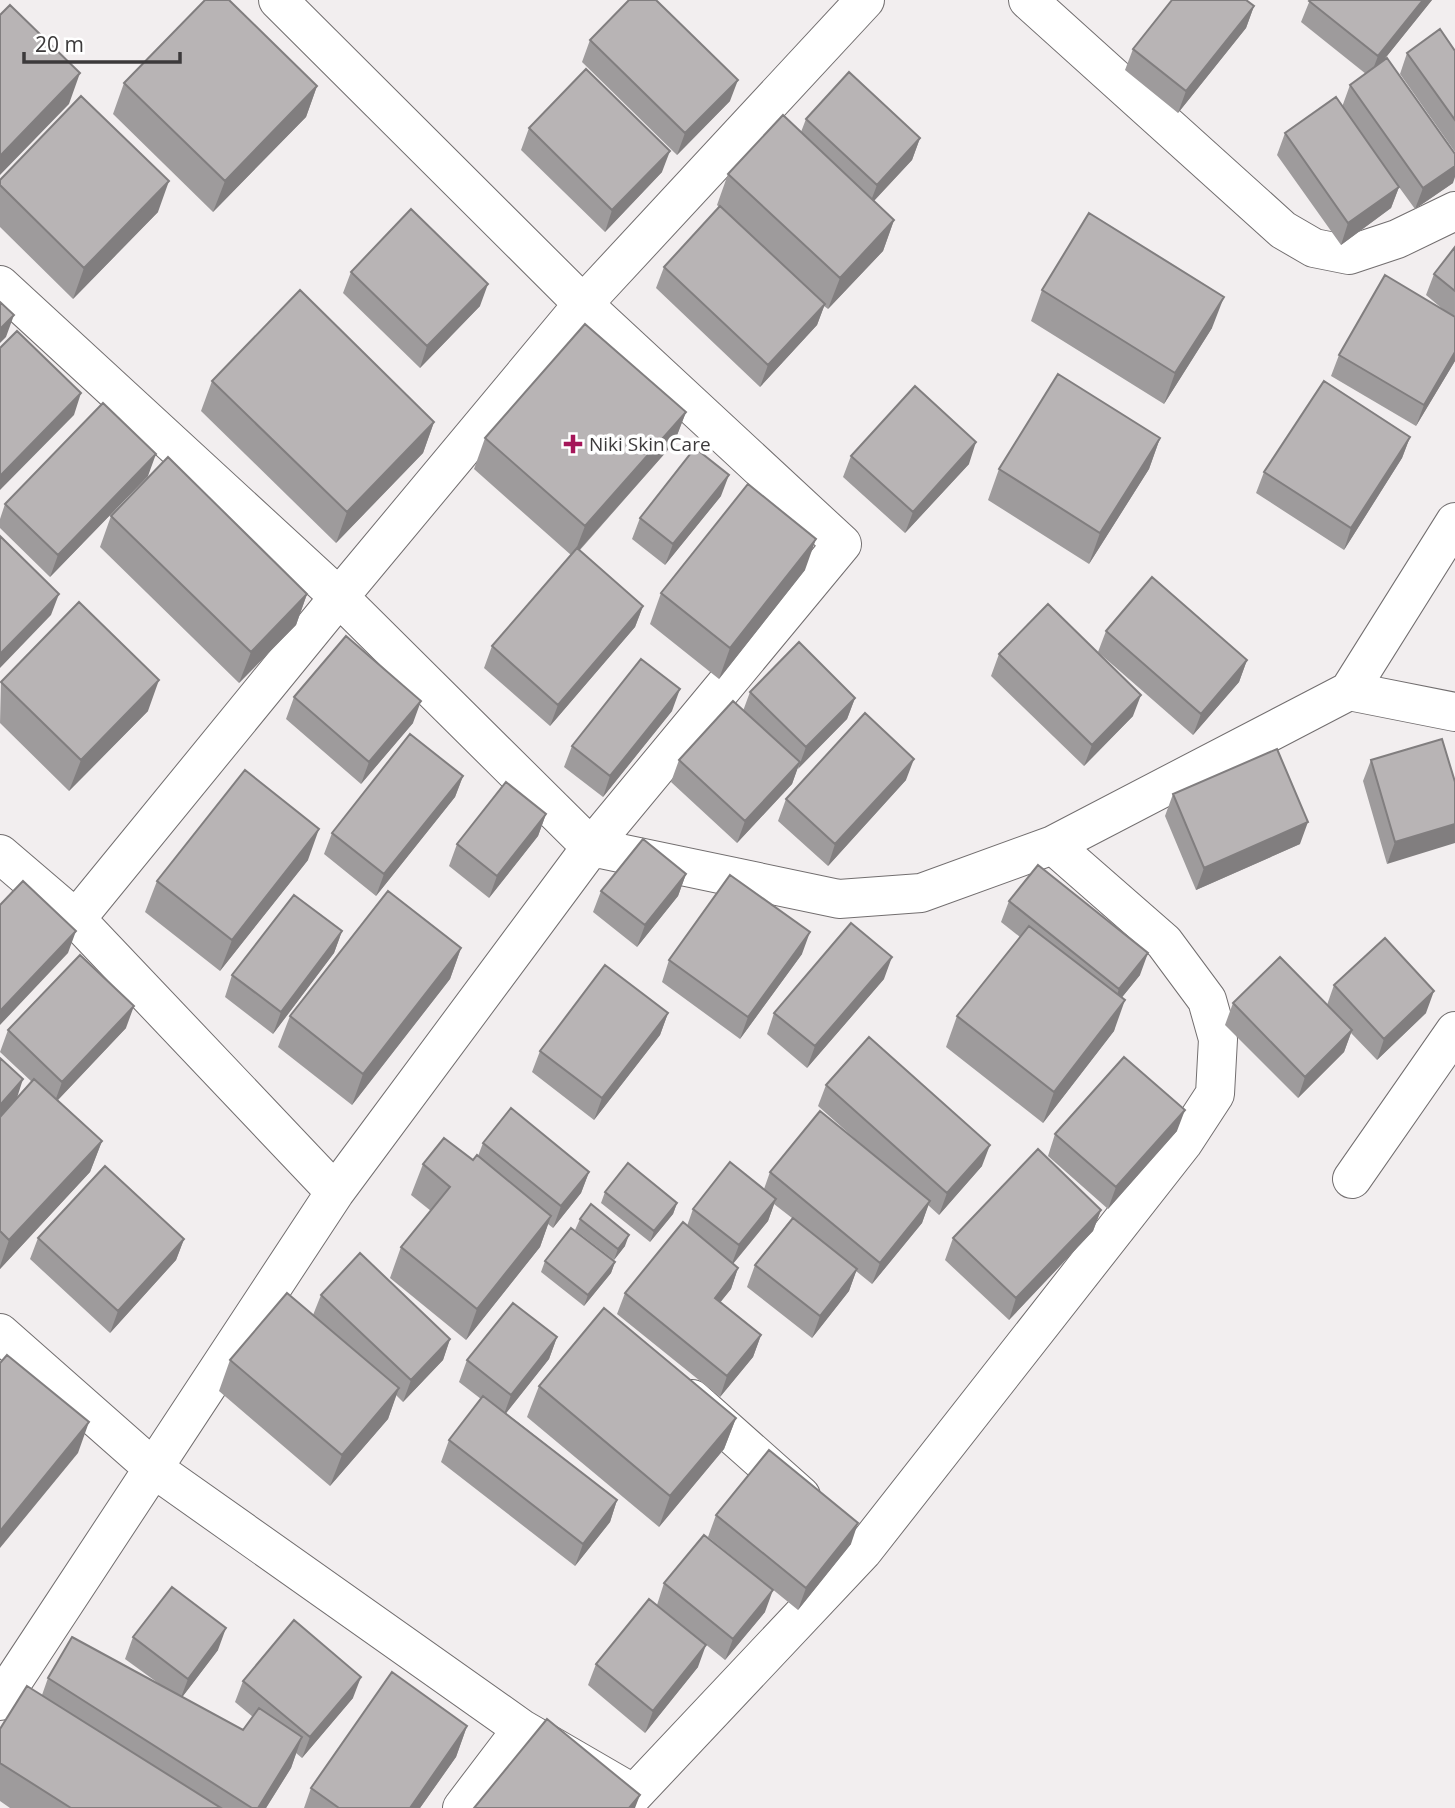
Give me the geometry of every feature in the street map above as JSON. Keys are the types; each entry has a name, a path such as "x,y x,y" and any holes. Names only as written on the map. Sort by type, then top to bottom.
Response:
{"street":[{"path":"0,1701 335,1192 591,847 842,544 583,304 278,0"},
{"path":"76,919 583,304 865,0"},
{"path":"1028,0 1283,230 1314,248 1349,255 1397,239 1455,211"},
{"path":"0,285 339,597 591,847 839,899 921,893 1053,845 1349,691 1455,522"},
{"path":"1349,691 1455,712"},
{"path":"0,1333 153,1468 522,1729 634,1794 842,1532 1183,1143 1215,1094 1218,1039 1207,1000 1164,942 1053,845"},
{"path":"0,854 76,919 335,1192"},
{"path":"1352,1179 1455,1031"},
{"path":"666,1376 842,1532"},
{"path":"462,1808 522,1729"}],"building":[{"path":"205,0 229,0 317,86 225,181 124,83"},
{"path":"629,0 656,0 738,80 685,133 590,40"},
{"path":"1172,0 1246,0 1254,6 1186,91 1133,49"},
{"path":"1310,0 1423,0 1378,56"},
{"path":"10,5 80,73 0,156 0,15"},
{"path":"1440,29 1455,51 1455,120 1407,53"},
{"path":"1387,58 1455,154 1455,166 1423,188 1350,85"},
{"path":"586,69 670,151 612,210 529,128"},
{"path":"849,72 920,138 877,185 806,119"},
{"path":"81,96 169,181 84,268 0,185 0,180"},
{"path":"1336,97 1399,187 1348,223 1285,133"},
{"path":"783,115 894,220 840,278 728,174"},
{"path":"720,206 825,304 768,365 664,267"},
{"path":"411,209 488,284 427,346 351,272"},
{"path":"1089,213 1224,297 1175,373 1042,290"},
{"path":"1455,247 1455,291 1434,274"},
{"path":"1385,275 1455,317 1455,352 1424,405 1339,355"},
{"path":"300,290 434,422 347,512 212,381"},
{"path":"0,302 14,315 0,329"},
{"path":"585,324 686,412 585,526 485,438"},
{"path":"17,331 81,393 0,476 0,348"},
{"path":"1058,374 1160,438 1100,533 999,469"},
{"path":"1324,381 1410,437 1351,528 1264,472"},
{"path":"915,386 976,442 913,512 851,456"},
{"path":"103,403 156,454 58,555 5,504"},
{"path":"695,448 729,475 673,544 640,518"},
{"path":"168,457 307,594 251,652 111,516"},
{"path":"748,484 816,539 730,648 661,593"},
{"path":"0,536 59,594 0,654"},
{"path":"577,548 643,606 558,705 492,646"},
{"path":"1152,577 1247,660 1201,714 1106,631"},
{"path":"79,602 159,680 81,760 1,682"},
{"path":"1048,604 1141,695 1092,745 999,654"},
{"path":"346,636 421,701 369,762 294,697"},
{"path":"799,642 855,698 806,747 750,692"},
{"path":"641,659 680,689 610,776 572,746"},
{"path":"733,701 800,762 745,821 679,760"},
{"path":"865,713 914,759 835,844 786,799"},
{"path":"410,734 463,776 384,874 332,833"},
{"path":"1442,739 1455,782 1455,824 1395,842 1371,760"},
{"path":"1277,749 1308,822 1204,868 1173,794"},
{"path":"245,770 319,829 232,940 157,881"},
{"path":"506,782 546,814 497,876 457,844"},
{"path":"643,839 686,874 645,925 601,891"},
{"path":"1038,865 1148,953 1119,989 1009,901"},
{"path":"730,875 810,932 748,1017 669,960"},
{"path":"23,881 76,931 0,1011 0,905"},
{"path":"388,891 461,948 363,1074 290,1016"},
{"path":"294,895 342,931 281,1012 232,975"},
{"path":"851,923 892,957 815,1046 774,1013"},
{"path":"1029,926 1125,1000 1054,1092 957,1016"},
{"path":"1385,938 1434,991 1384,1039 1334,985"},
{"path":"80,955 134,1006 62,1082 8,1030"},
{"path":"1280,957 1352,1030 1305,1077 1233,1003"},
{"path":"605,965 668,1013 602,1098 540,1051"},
{"path":"869,1037 990,1145 947,1193 826,1085"},
{"path":"1124,1057 1185,1110 1116,1187 1055,1134"},
{"path":"0,1058 23,1079 0,1105"},
{"path":"34,1079 102,1141 9,1240 0,1231 0,1117"},
{"path":"511,1108 589,1172 561,1206 483,1143"},
{"path":"820,1111 930,1201 880,1263 770,1172"},
{"path":"444,1138 473,1160 477,1155 551,1216 477,1309 401,1247 450,1187 423,1164"},
{"path":"1038,1149 1101,1210 1016,1298 953,1238"},
{"path":"730,1162 776,1199 739,1245 693,1209"},
{"path":"628,1163 677,1203 654,1231 605,1192"},
{"path":"105,1166 184,1239 118,1311 38,1238"},
{"path":"591,1204 629,1235 618,1249 580,1219"},
{"path":"793,1218 857,1269 820,1316 755,1265"},
{"path":"683,1222 738,1268 715,1298 761,1335 727,1376 625,1293"},
{"path":"571,1228 615,1262 588,1295 545,1261"},
{"path":"360,1253 450,1339 411,1380 321,1295"},
{"path":"287,1293 399,1388 342,1455 230,1360"},
{"path":"513,1303 557,1337 511,1395 467,1360"},
{"path":"604,1308 736,1418 670,1496 539,1386"},
{"path":"7,1355 89,1422 0,1531 0,1363"},
{"path":"483,1396 617,1500 583,1544 449,1440"},
{"path":"769,1450 858,1523 806,1588 716,1515"},
{"path":"704,1535 773,1590 733,1639 664,1583"},
{"path":"172,1587 226,1628 188,1679 133,1637"},
{"path":"649,1599 706,1645 653,1711 596,1664"},
{"path":"294,1620 361,1677 310,1737 243,1681"},
{"path":"72,1637 243,1730 259,1708 302,1737 258,1808 252,1808 48,1678"},
{"path":"392,1672 467,1726 410,1808 339,1808 311,1788"},
{"path":"27,1686 221,1808 71,1808 0,1763 0,1729"},
{"path":"547,1719 640,1795 629,1808 474,1808"}],"place":[{"name":"Niki Skin Care","path":"573,444"}]}
